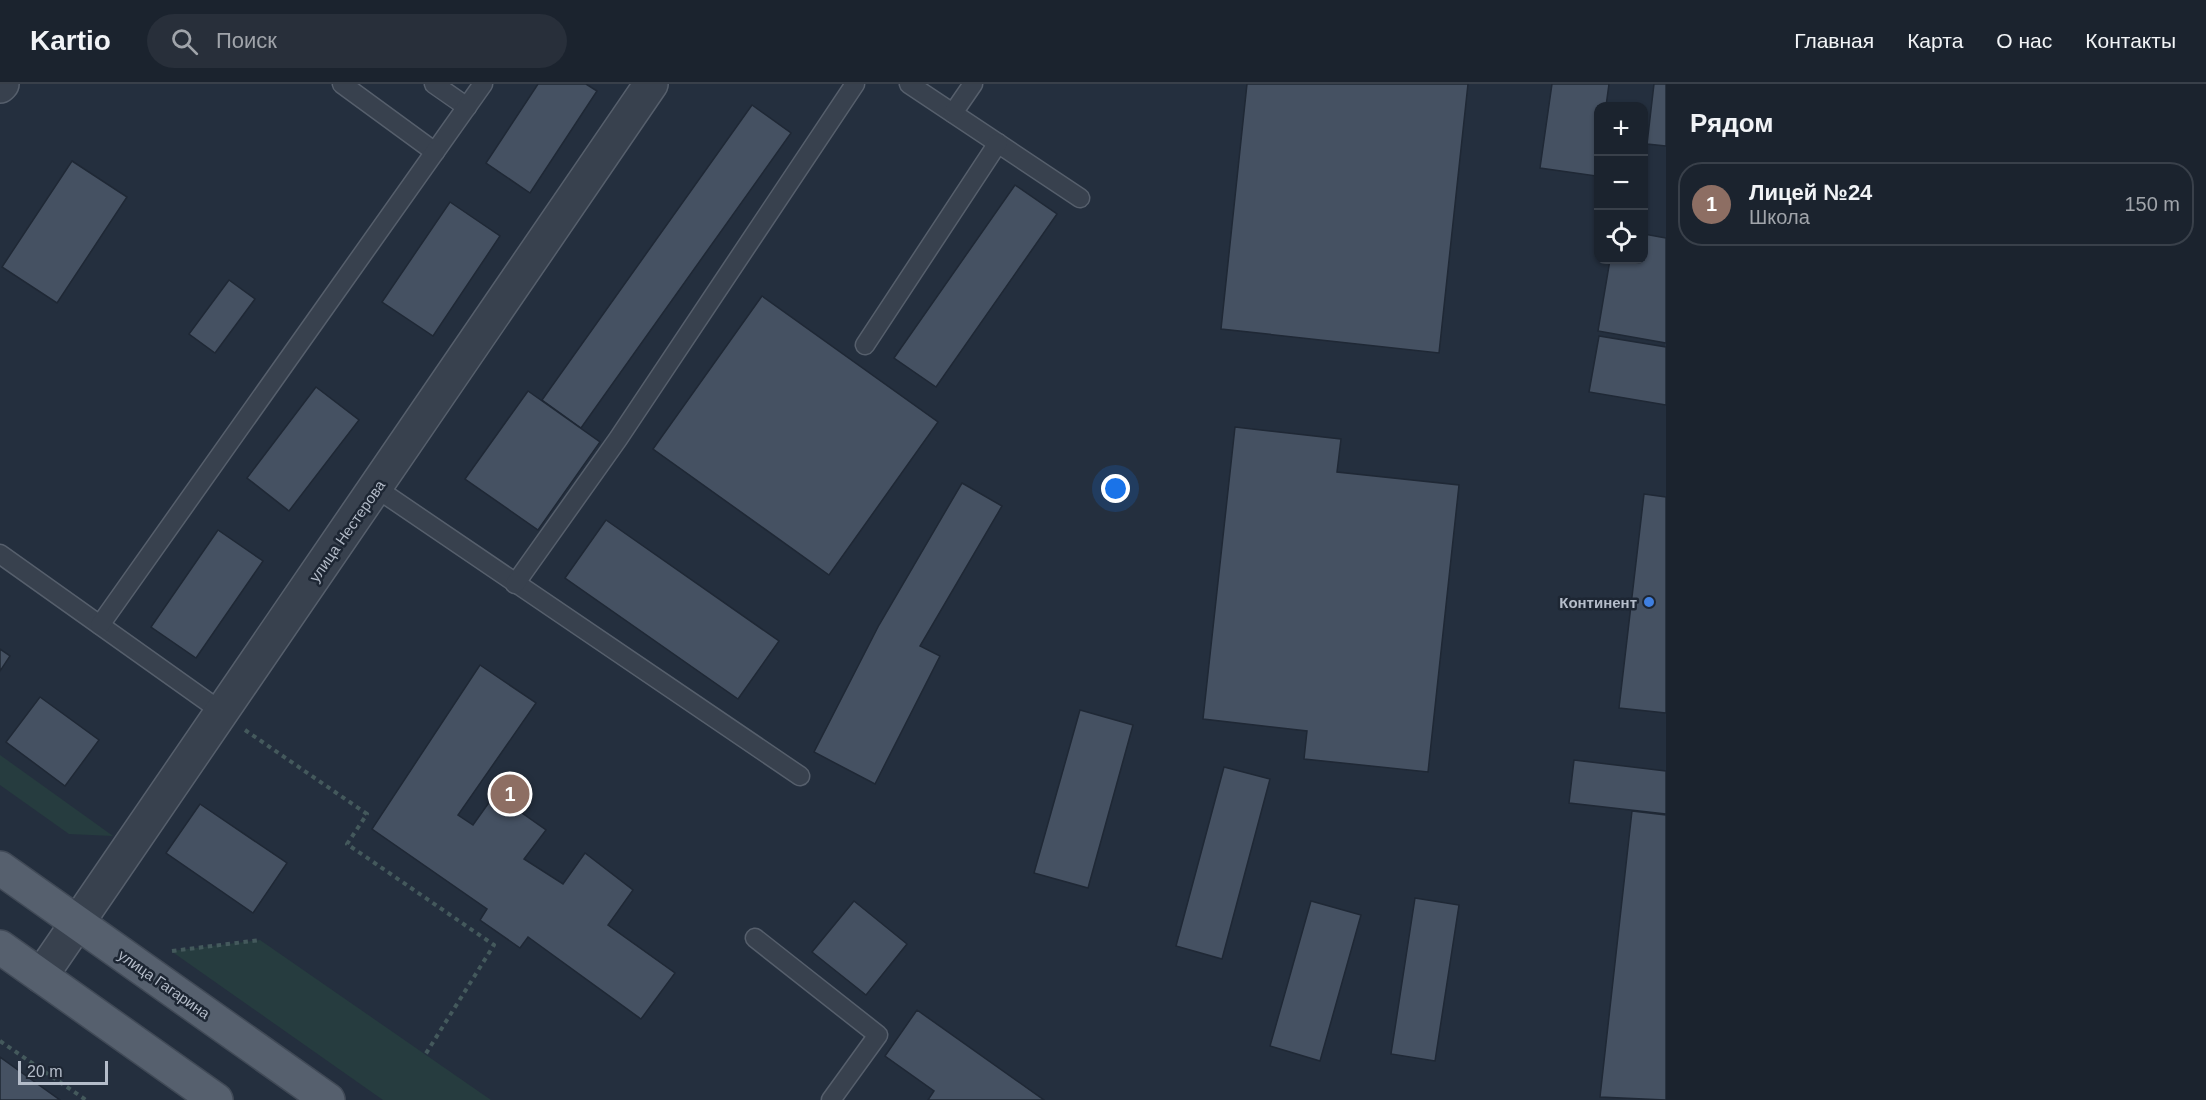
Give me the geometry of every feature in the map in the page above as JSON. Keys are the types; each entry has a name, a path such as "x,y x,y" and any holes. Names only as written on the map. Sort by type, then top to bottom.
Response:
{"main road":[{"name":"улица Гагарина","path":"0,868 328,1100"},
{"path":"0,947 216,1100"}],"street":[{"name":"улица Нестерова","path":"41,976 79,924 128,847 232,720 376,488 651,84"}],"lane":[{"path":"342,84 435,152"},
{"path":"434,84 467,107"},
{"path":"100,625 483,84"},
{"path":"515,584 618,439 855,84"},
{"path":"909,84 1080,198"},
{"path":"954,113 973,84"},
{"path":"865,345 998,144"},
{"path":"376,488 800,777"},
{"path":"0,554 232,720"},
{"path":"755,938 878,1035 831,1100"}],"path":[{"path":"232,720 367,814 347,844 494,945 425,1054"},
{"path":"171,951 260,940"},
{"path":"0,1041 86,1100"}],"green space":[{"path":"0,755 113,836 69,834 0,785"},
{"path":"260,940 491,1100 383,1100 171,951"}],"building":[{"path":"538,84 586,84 597,91 530,193 486,163"},
{"path":"1247,84 1468,84 1439,353 1221,329"},
{"path":"1552,84 1609,84 1607,102 1594,102 1594,176 1540,168"},
{"path":"1654,84 1666,84 1666,146 1648,144"},
{"path":"752,105 791,133 581,428 542,400"},
{"path":"72,161 127,197 57,303 2,267"},
{"path":"1015,185 1057,214 936,387 894,358"},
{"path":"450,202 500,236 433,336 382,302"},
{"path":"1648,235 1666,238 1666,343 1598,331 1609,264 1648,264"},
{"path":"229,280 255,299 215,353 189,334"},
{"path":"762,296 938,422 829,575 653,449"},
{"path":"1599,336 1666,347 1666,405 1589,392"},
{"path":"316,387 359,420 289,511 247,478"},
{"path":"528,391 600,442 538,530 465,479"},
{"path":"1235,427 1341,439 1337,472 1459,485 1428,772 1304,759 1307,731 1203,719"},
{"path":"962,483 1002,506 920,646 940,656 875,784 814,752 879,625"},
{"name":"Континент","path":"1644,494 1666,497 1666,713 1619,708"},
{"path":"606,520 779,641 738,699 565,578"},
{"path":"218,530 263,561 196,658 151,627"},
{"path":"0,649 10,656 0,671"},
{"path":"480,665 536,703 458,815 473,825 495,794 546,830 524,859 563,884 585,853 633,890 608,925 675,973 641,1019 528,937 520,948 480,920 487,909 372,829"},
{"path":"40,697 99,740 65,786 6,742"},
{"path":"1080,710 1133,725 1088,888 1034,873"},
{"path":"1574,760 1666,771 1666,814 1569,803"},
{"path":"1224,767 1270,779 1222,959 1176,946"},
{"path":"200,804 287,863 253,913 166,853"},
{"path":"1632,811 1666,815 1666,1100 1600,1097"},
{"path":"1415,898 1459,905 1435,1061 1391,1054"},
{"path":"854,901 907,944 866,995 812,952"},
{"path":"1311,901 1361,915 1320,1061 1270,1046"},
{"path":"917,1010 1044,1100 928,1100 934,1091 885,1056"},
{"path":"0,1057 60,1100 0,1100"}],"place":[{"name":"Континент","path":"1649,602"},
{"name":"Лицей №24","path":"510,794"}]}
